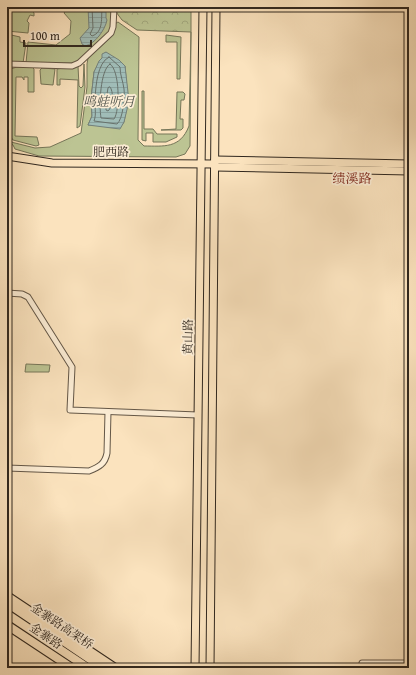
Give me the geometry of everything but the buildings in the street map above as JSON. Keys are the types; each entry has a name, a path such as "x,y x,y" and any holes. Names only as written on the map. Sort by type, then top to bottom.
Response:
{"highway":[{"path":"7,596 115,668"},
{"name":"金寨路高架桥","path":"7,603 103,668"},
{"name":"金寨路高架桥","path":"7,614 88,668"},
{"name":"金寨路","path":"7,624 72,668"}],"main road":[{"name":"黄山路","path":"195,668 203,7"},
{"name":"黄山路","path":"210,668 216,7"},
{"name":"肥西路","path":"7,156 52,163 409,164"},
{"name":"肥西路","path":"215,164 409,171"}],"street":[{"path":"7,64 72,66 79,63 111,33 114,18 114,7"},
{"path":"7,293 22,294 28,297 72,367 70,410 198,415"},
{"path":"7,468 89,471 100,466 106,459 107,453 108,412"},
{"path":"362,663 409,663"}],"green space":[{"path":"7,7 30,7 34,13 34,16 30,15 27,21 29,23 28,33 7,31"},
{"path":"68,7 112,7 112,26 109,34 75,63 26,63 28,42 56,45 70,34 71,21 64,13"},
{"path":"116,7 191,7 191,32 137,30 122,20 116,12"},
{"path":"118,22 139,37 138,140 144,146 171,145 181,139 189,126 191,32 190,146 185,154 176,157 39,156 15,149 13,145 7,141 7,121 8,138 11,142 35,148 50,147 81,133 87,87 88,58 110,38 116,23","holes":["102,58 125,66 128,101 124,122 122,125 88,125 92,116 91,99 94,72"]},
{"path":"7,34 20,37 20,42 26,43 23,63 10,62 7,59"},
{"path":"166,35 181,37 180,79 177,79 177,42 166,42"},
{"path":"84,64 85,87 80,126 77,128 78,80 60,79 60,85 57,85 57,69 78,66 79,86 81,88 83,86"},
{"path":"17,67 32,67 34,69 34,92 28,92 28,77 24,77 24,80 22,77 16,77 15,136 37,137 39,145 36,146 13,140 11,137 11,119 7,116 7,70"},
{"path":"42,68 55,69 53,85 41,84 40,70"},
{"path":"142,91 144,91 144,129 153,129 157,134 177,134 177,137 166,142 153,142 153,133 146,133 146,141 142,140"},
{"path":"177,92 183,92 185,94 184,100 181,100 180,119 183,119 183,128 181,130 161,130 176,129"},
{"path":"26,364 50,365 49,372 25,372"}],"water":[{"path":"88,7 106,7 107,20 99,36 89,45 85,46 82,44 80,38 89,28"},
{"name":"鸣蛙听月","path":"106,52 119,60 125,66 129,101 124,122 120,129 88,125 92,116 91,99 94,72 102,58 102,54"}],"district":[{"name":"绩溪路","path":"352,178"}]}
